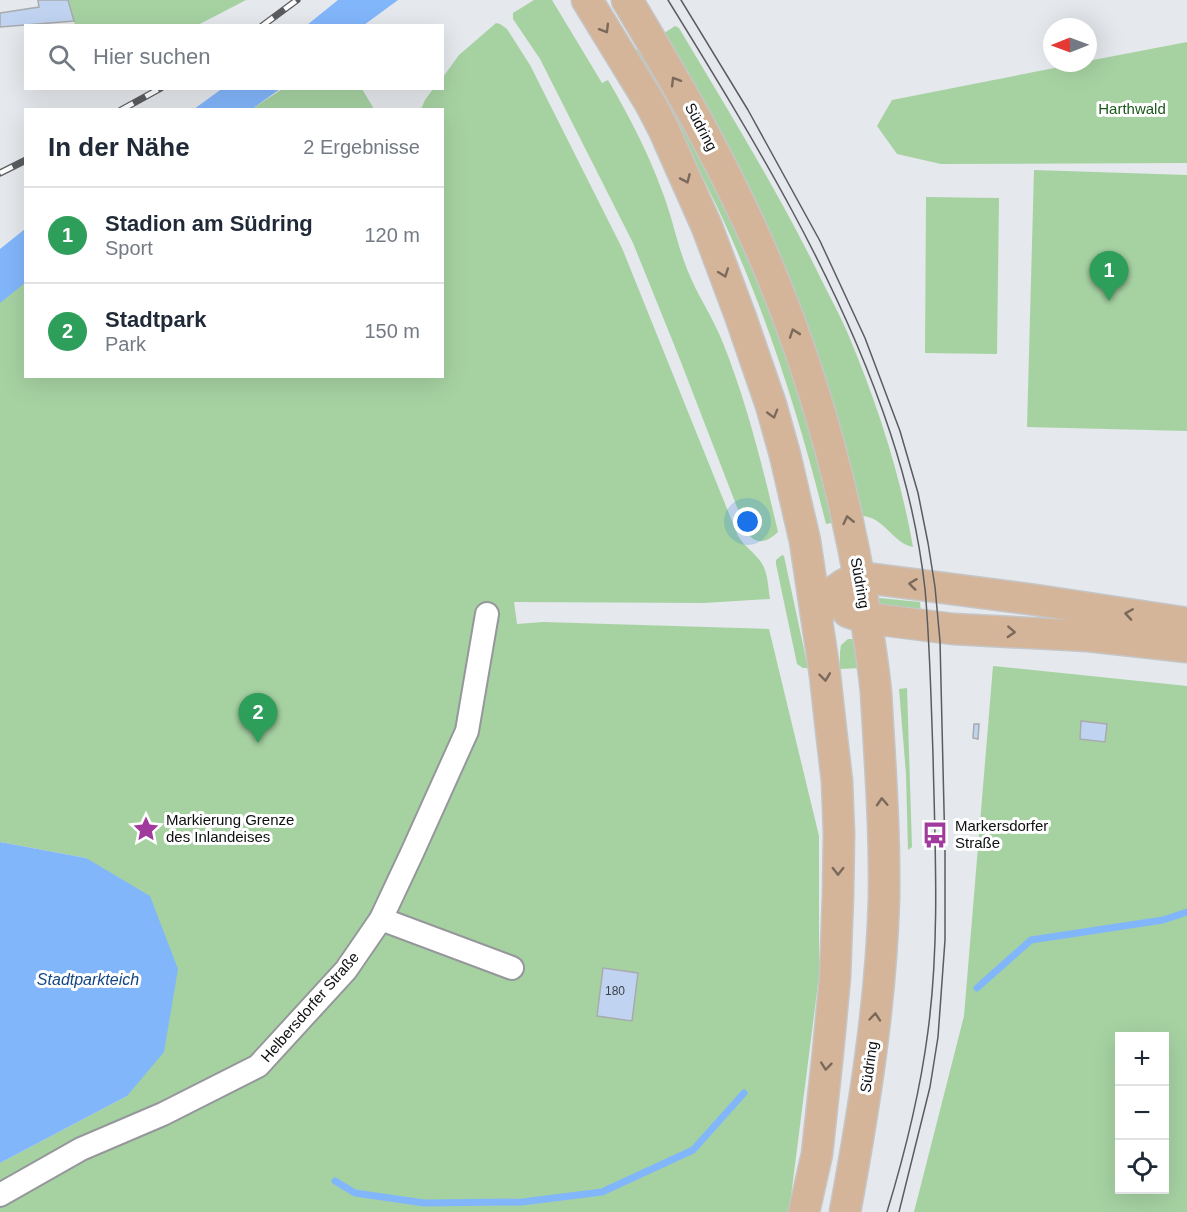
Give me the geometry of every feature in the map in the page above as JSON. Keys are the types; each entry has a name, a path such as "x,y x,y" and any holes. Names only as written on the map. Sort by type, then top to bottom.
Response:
{"main road":[{"path":"588,0 650,103 707,227 771,405 819,598 837,781 838,896 835,976 827,1064 817,1154 804,1212"},
{"name":"Südring","path":"627,0 702,128 734,191 792,326 832,455 859,577 876,693 884,830 884,900 873,1039 865,1102 845,1212"},
{"path":"819,598 859,577 1002,595 1187,623"},
{"path":"819,598 866,618 952,629 1088,636 1187,647"}],"lane":[{"name":"Helbersdorfer Straße","path":"0,1195 81,1149 163,1114 258,1066 346,970 381,919 467,731 488,614"},
{"path":"381,919 512,968"}],"green space":[{"path":"68,0 246,0 200,24 75,24"},
{"path":"534,0 552,0 602,83 608,80 651,162 687,269 719,333 747,412 778,532 766,540 755,540 747,533 633,243 540,59 513,19 513,13"},
{"path":"496,23 507,29 530,65 622,248 738,536 761,562 766,575 770,599 704,603 514,602 517,624 543,622 769,629 819,836 819,976 789,1212 0,1212 0,1163 127,1096 86,858 0,842 0,280 24,259 24,378 444,378 444,108 421,108 432,90 444,90 444,76 459,55"},
{"path":"675,26 679,28 736,123 807,252 845,328 869,386 887,439 913,547 899,540 876,520 861,516 661,35"},
{"name":"Harthwald","path":"1187,42 1187,163 941,164 897,154 877,126 892,100 1043,70 1097,72 1097,59"},
{"path":"642,47 738,228 800,388 836,522 826,524 790,393 743,266 698,167 633,53"},
{"path":"281,90 363,90 373,108 253,108"},
{"path":"1034,170 1187,175 1187,431 1027,427"},
{"path":"926,197 999,198 997,354 925,353"},
{"path":"782,555 808,668 797,664 776,564 776,560"},
{"path":"879,598 920,602 921,613 880,604 878,603"},
{"path":"848,639 856,641 860,668 840,669 841,645"},
{"path":"993,666 1187,686 1187,1212 914,1212 964,1016"},
{"path":"907,688 912,847 908,850 906,774 899,689"}],"water":[{"path":"338,0 398,0 365,24 308,24"},
{"path":"220,90 279,90 253,108 195,108"},
{"path":"24,230 24,284 0,303 0,249"},
{"name":"Stadtparkteich","path":"0,842 86,858 150,896 178,969 164,1052 127,1096 0,1163"}],"building":[{"path":"38,0 68,0 74,21 0,27 0,13 39,7"},
{"path":"1081,721 1107,724 1105,742 1080,739"},
{"path":"974,724 979,724 978,739 973,738"},
{"path":"603,968 638,973 632,1021 597,1016"}],"waterway":[{"path":"977,988 1031,940 1163,920 1187,912"},
{"path":"335,1181 355,1193 424,1203 522,1202 602,1192 693,1150 744,1093"}],"tram line":[{"path":"668,0 792,210 846,319 890,432 916,529 927,610 931,693 935,859 934,962 932,997 921,1077 906,1145 887,1212"},
{"path":"681,0 748,110 820,241 865,338 900,431 918,493 928,543 940,641 945,940 938,1037 930,1087 899,1212"}],"railway":[{"path":"265,24 297,0"},
{"path":"125,108 157,90"},
{"path":"0,173 24,161"}],"place":[{"name":"Stadion am Südring","path":"1109,301"},
{"name":"Stadtpark","path":"258,743"},
{"name":"Markierung Grenze des Inlandeises","path":"146,829"},
{"name":"Markersdorfer Straße","path":"935,835"}]}
